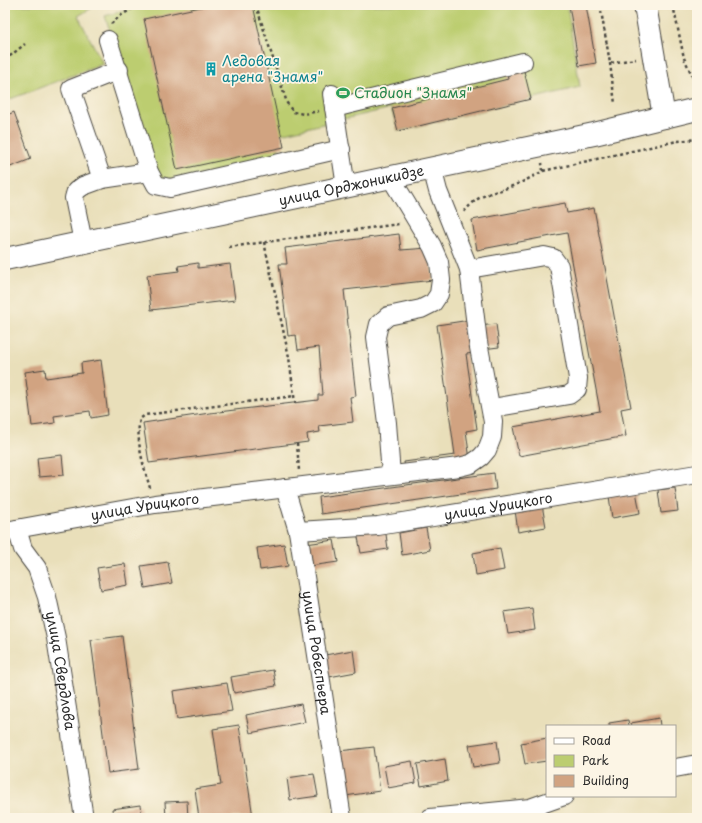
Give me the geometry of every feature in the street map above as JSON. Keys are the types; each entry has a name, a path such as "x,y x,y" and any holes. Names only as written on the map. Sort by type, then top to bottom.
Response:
{"main road":[{"path":"645,5 664,117"},
{"name":"улица Орджоникидзе","path":"5,259 594,134 697,108"}],"street":[{"path":"108,40 119,70 149,172 156,184 170,188 341,150"},
{"path":"346,187 333,101 523,62"},
{"path":"102,179 71,89 119,70"},
{"name":"улица Урицкого","path":"11,530 155,504 459,467 471,464 481,457 487,450 492,437 492,408 478,342 469,269 438,191 432,168"},
{"path":"82,242 74,198 76,191 83,186 102,179 149,172"},
{"path":"391,178 439,262 441,280 439,294 433,303 421,309 388,316 379,324 376,337 387,422 391,475"},
{"path":"469,269 544,256 553,258 559,266 578,378 576,389 569,395 492,408"},
{"name":"улица Урицкого","path":"298,532 378,526 697,474"},
{"name":"улица Робеспьера","path":"293,487 298,532 342,818"},
{"name":"улица Свердлова","path":"11,530 37,568 47,596 57,646 84,818"},
{"path":"676,768 697,764"},
{"path":"430,818 530,808 561,797"}],"path":[{"path":"108,40 108,33 111,24 120,16 138,5"},
{"path":"256,5 287,103 294,112 304,114 333,101"},
{"path":"600,5 615,104"},
{"path":"673,5 684,58 697,86"},
{"path":"5,60 26,44"},
{"path":"610,63 654,55"},
{"path":"463,213 472,201 486,194 516,185 543,171 677,141 697,139"},
{"path":"540,157 543,171"},
{"path":"229,247 417,222"},
{"path":"264,242 289,357 295,403"},
{"path":"155,504 142,453 139,424 140,418 145,415 294,396"},
{"path":"293,487 297,443"}],"green space":[{"path":"5,5 97,5 78,16 103,64 5,101"},
{"name":"Стадион \"Знамя\"","path":"134,5 567,5 580,87 398,131 391,108 276,135 281,160 159,188 146,139 105,16 134,7"}],"building":[{"name":"Ледовая арена \"Знамя\"","path":"210,5 253,5 284,147 177,170 144,19"},
{"path":"525,5 543,5 543,6 526,9"},
{"path":"569,5 586,5 596,63 579,66"},
{"path":"524,71 531,99 398,131 392,108 508,79 507,75"},
{"path":"14,112 31,159 5,169 5,116"},
{"path":"565,203 567,213 594,208 631,407 621,409 626,436 519,456 513,427 600,411 567,233 477,250 472,220"},
{"path":"399,234 401,250 429,248 433,280 344,290 356,396 350,397 353,422 319,426 320,432 307,434 308,442 149,463 143,423 318,400 318,395 323,395 319,347 298,350 296,335 288,336 279,264 287,264 285,248"},
{"path":"198,263 198,268 230,264 235,300 151,310 147,275 179,271 178,266"},
{"path":"470,320 475,353 466,354 477,429 466,431 470,460 405,468 404,462 455,455 437,325"},
{"path":"496,324 499,347 483,349 480,326"},
{"path":"101,360 108,415 91,418 90,411 54,416 55,423 32,426 25,372 45,369 46,378 82,373 81,363"},
{"path":"62,455 64,475 39,477 37,458"},
{"path":"494,473 496,489 321,514 319,497"},
{"path":"675,488 678,511 661,513 658,490"},
{"path":"636,491 640,513 612,518 609,496"},
{"path":"542,505 546,527 518,532 515,510"},
{"path":"385,527 388,549 361,553 357,532"},
{"path":"426,528 430,550 402,555 399,533"},
{"path":"334,540 338,562 310,566 306,544"},
{"path":"284,544 288,566 260,570 257,548"},
{"path":"500,548 504,570 476,575 473,553"},
{"path":"168,562 172,583 145,588 141,566"},
{"path":"125,564 128,585 101,590 97,568"},
{"path":"532,608 535,630 508,634 504,612"},
{"path":"122,636 139,769 108,773 91,640"},
{"path":"353,650 356,672 329,677 325,655"},
{"path":"273,670 276,686 234,693 231,677"},
{"path":"227,683 232,711 177,719 173,691"},
{"path":"301,704 305,722 250,733 246,715"},
{"path":"659,718 660,725 632,725 631,723"},
{"path":"628,720 629,725 609,725 609,723"},
{"path":"239,725 253,817 199,818 195,789 221,785 213,729"},
{"path":"546,738 546,761 525,764 521,743"},
{"path":"497,741 500,763 473,767 469,745"},
{"path":"374,747 380,791 345,796 339,751"},
{"path":"445,759 448,781 421,786 417,764"},
{"path":"412,761 416,783 388,788 384,766"},
{"path":"314,774 318,796 290,800 287,778"},
{"path":"187,801 188,818 166,818 165,802"},
{"path":"140,805 142,818 113,818 112,809"}],"place":[{"name":"Ледовая арена \"Знамя\"","path":"211,69"},
{"name":"Стадион \"Знамя\"","path":"343,93"}]}
